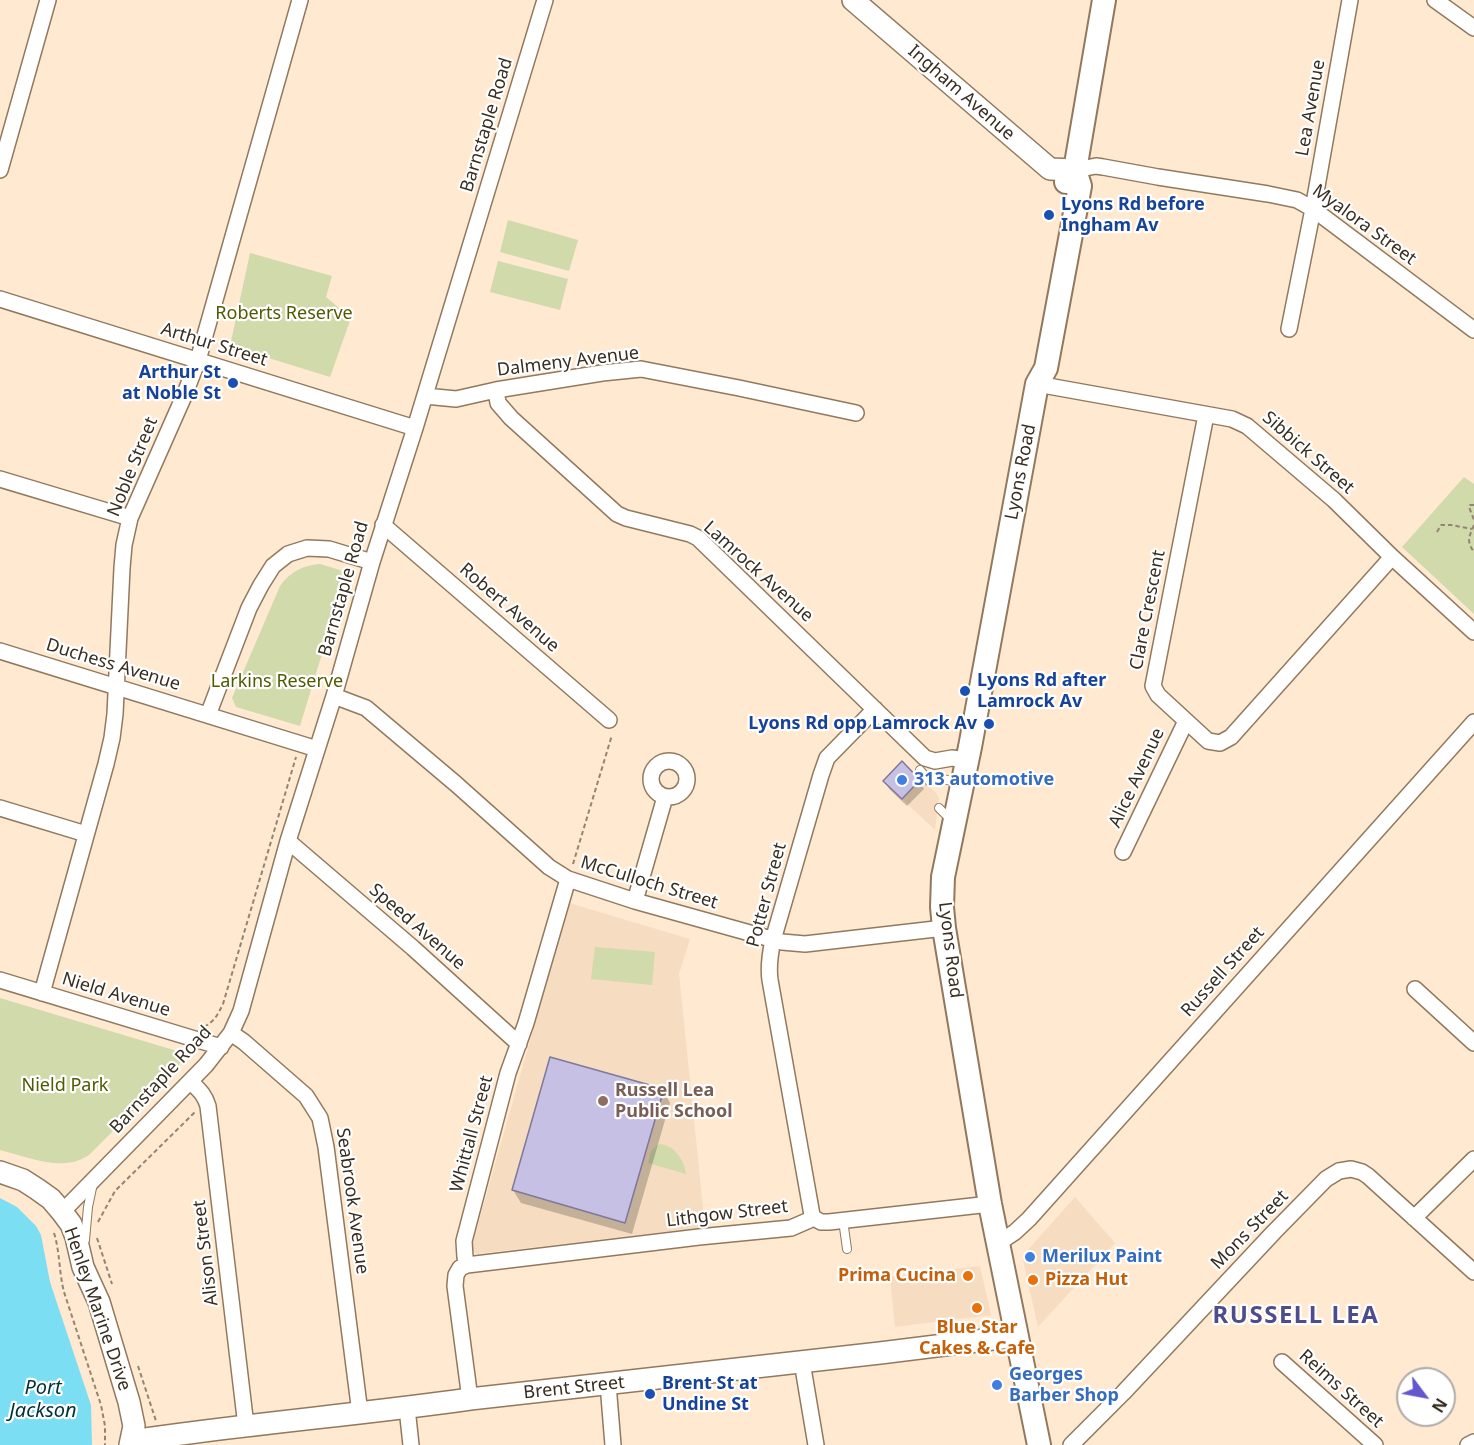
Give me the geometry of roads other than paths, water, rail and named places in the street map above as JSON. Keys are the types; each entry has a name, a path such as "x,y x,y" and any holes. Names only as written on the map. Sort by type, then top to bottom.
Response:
{"main road":[{"name":"Ingham Avenue","path":"853,0 1050,169 1075,170"},
{"name":"Lyons Road","path":"1039,1445 990,1204 944,928 943,877 947,816 962,783 967,760 1037,384 1032,366 1066,183 1075,170 1101,2"},
{"name":"Henley Marine Drive","path":"0,1172 17,1178 51,1199 70,1224 87,1276 99,1302 129,1402 134,1426 131,1443"},
{"name":"Brent Street","path":"131,1443 205,1438 246,1426 1017,1336"}],"street":[{"path":"0,170 48,0"},
{"name":"Noble Street","path":"42,993 112,738 117,687 122,568 124,544 130,518 198,360 300,0"},
{"name":"Barnstaple Road","path":"62,1212 190,1082 221,1047 231,1033 241,1011 288,841 334,696 383,525 425,396 545,0"},
{"name":"Lea Avenue","path":"1288,329 1313,209 1350,0"},
{"path":"1435,0 1474,28"},
{"name":"Myalora Street","path":"1075,170 1096,166 1268,194 1297,201 1313,209 1474,330"},
{"name":"Arthur Street","path":"0,299 415,428"},
{"name":"Dalmeny Avenue","path":"425,396 456,399 496,390 641,369 856,413"},
{"name":"Sibbick Street","path":"1037,384 1232,419 1247,426 1334,500 1474,632"},
{"name":"Lamrock Avenue","path":"496,390 498,403 511,418 617,514 699,538 925,758 935,761 952,758 967,760"},
{"name":"Clare Crescent","path":"1206,415 1153,686 1158,695 1208,741 1220,743 1231,737 1392,557"},
{"path":"0,479 130,518"},
{"name":"Robert Avenue","path":"383,525 609,720"},
{"path":"208,715 249,608 273,566 288,554 307,548 329,549 372,562"},
{"name":"Duchess Avenue","path":"0,651 317,749"},
{"name":"McCulloch Street","path":"334,696 360,705 374,714 549,867 568,879 635,901 792,944 944,928"},
{"name":"Potter Street","path":"814,1218 810,1209 770,980 772,940 827,758 875,709"},
{"name":"Alice Avenue","path":"1124,852 1186,721"},
{"name":"Russell Street","path":"998,1244 1015,1232 1037,1210 1474,722"},
{"path":"635,901 665,798"},
{"path":"0,808 86,834"},
{"name":"Speed Avenue","path":"288,841 413,948 519,1044"},
{"name":"Whittall Street","path":"470,1399 455,1286 458,1271 467,1265 464,1241 508,1073 519,1044 568,879"},
{"name":"Nield Avenue","path":"0,980 221,1047"},
{"path":"1415,989 1474,1043"},
{"name":"Seabrook Avenue","path":"231,1033 306,1096 320,1118 326,1146 360,1413"},
{"name":"Alison Street","path":"190,1082 201,1092 208,1106 246,1426"},
{"path":"1414,1218 1474,1159"},
{"name":"Mons Street","path":"1071,1445 1274,1232 1326,1179 1339,1171 1351,1169 1368,1176 1474,1272"},
{"name":"Lithgow Street","path":"467,1265 791,1228 814,1218 821,1222 990,1204"},
{"path":"802,1362 816,1445"},
{"name":"Reims Street","path":"1282,1362 1375,1445"},
{"path":"608,1384 613,1445"},
{"path":"407,1408 411,1445"},
{"path":"1468,1445 1474,1442"}],"lane":[{"path":"920,770 930,782 939,778 962,783"},
{"path":"87,1276 85,1238 94,1179"},
{"path":"843,1220 847,1249"}],"water":[{"name":"Port Jackson","path":"0,1198 17,1207 36,1226 41,1235 50,1282 91,1405 92,1445 0,1445"}],"place":[{"name":"Lyons Rd before Ingham Av","path":"1049,215"},
{"name":"Arthur St at Noble St","path":"233,383"},
{"name":"Lyons Rd after Lamrock Av","path":"965,691"},
{"name":"Lyons Rd opp Lamrock Av","path":"989,724"},
{"name":"313 automotive","path":"902,780"},
{"name":"Russell Lea Public School","path":"603,1101"},
{"name":"Merilux Paint","path":"1030,1257"},
{"name":"Prima Cucina","path":"968,1276"},
{"name":"Pizza Hut","path":"1033,1280"},
{"name":"Blue Star Cakes & Cafe","path":"977,1308"},
{"name":"Georges Barber Shop","path":"997,1385"},
{"name":"Brent St at Undine St","path":"650,1394"}],"district":[{"name":"RUSSELL LEA","path":"1296,1316"}],"park label":[{"name":"Roberts Reserve","path":"284,314"},
{"name":"Larkins Reserve","path":"277,682"},
{"name":"Nield Park","path":"65,1086"}]}
